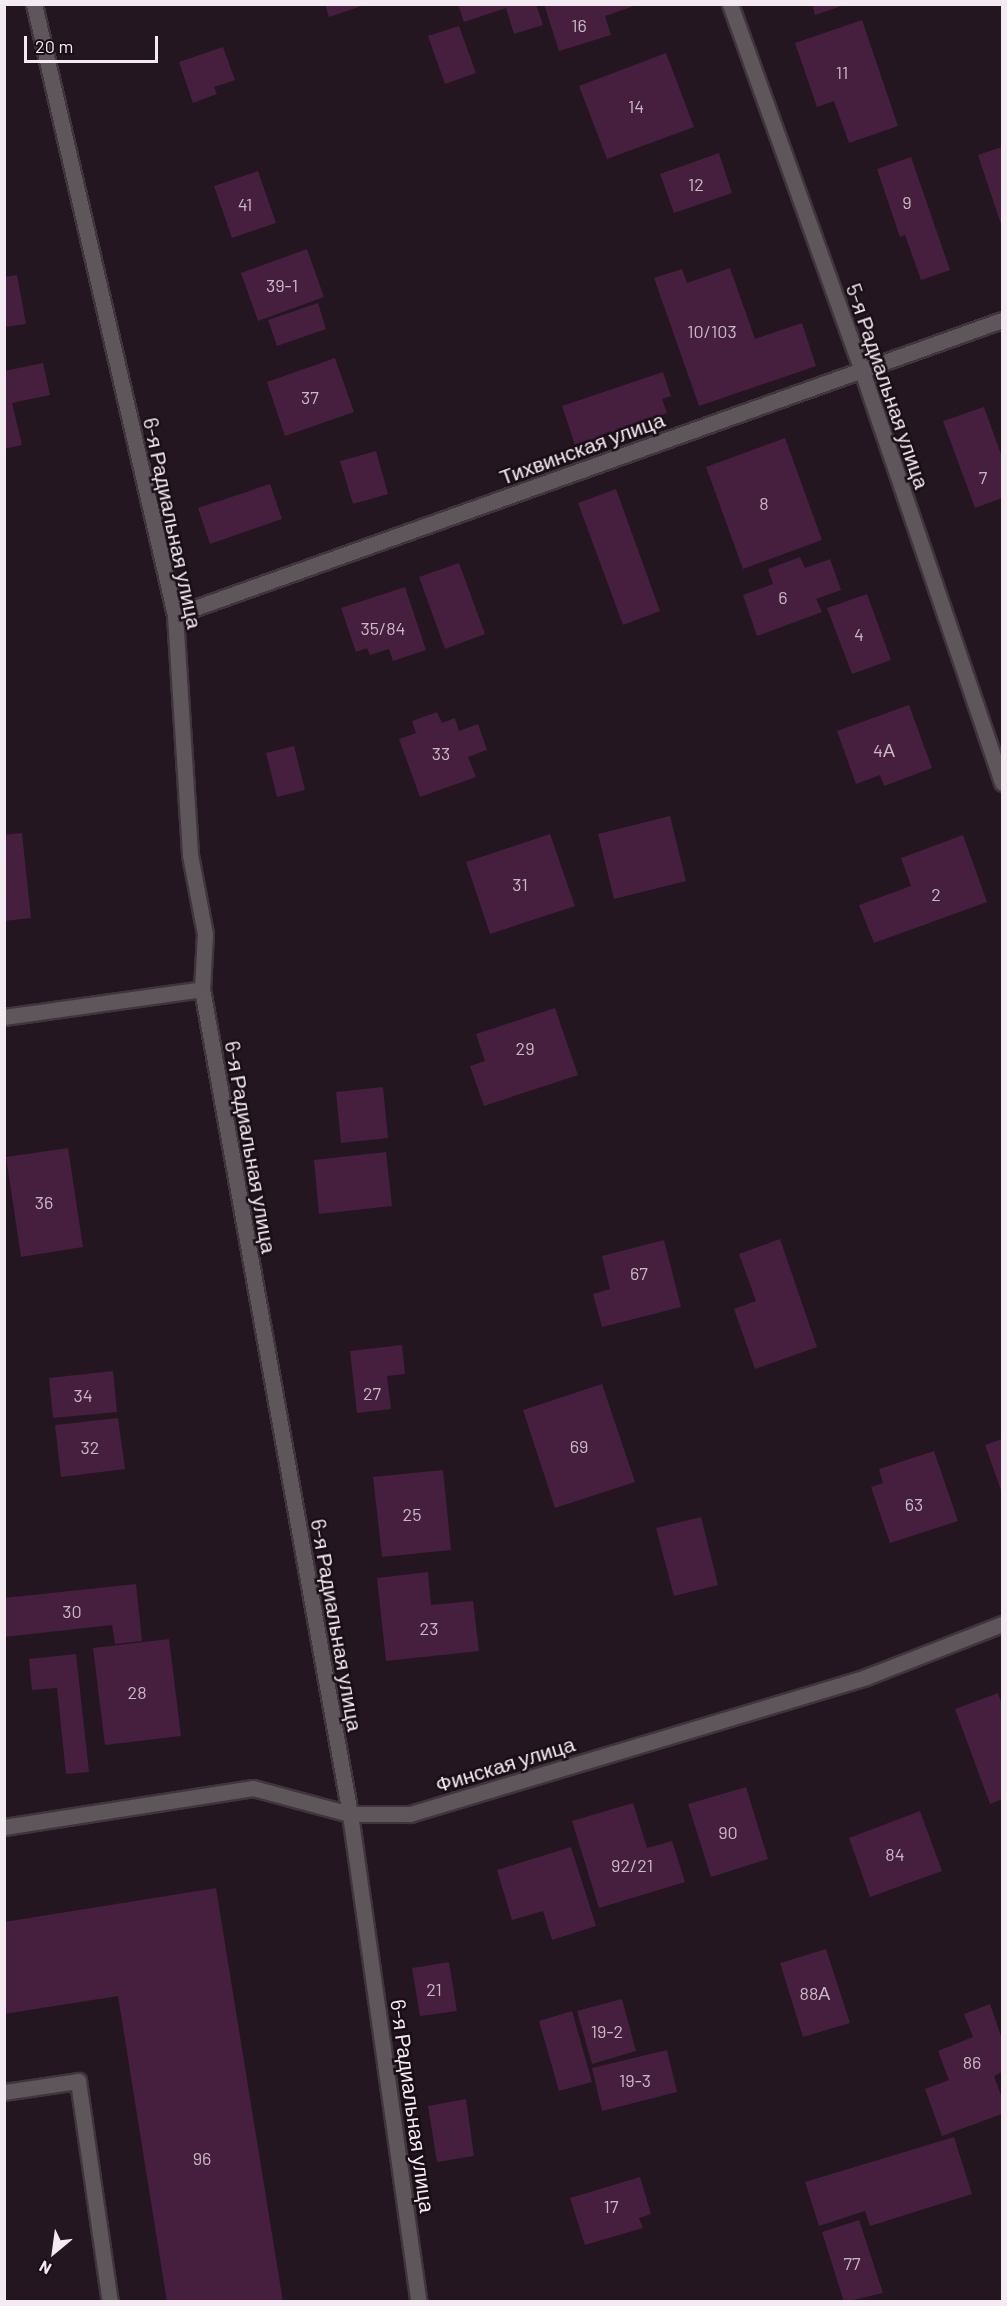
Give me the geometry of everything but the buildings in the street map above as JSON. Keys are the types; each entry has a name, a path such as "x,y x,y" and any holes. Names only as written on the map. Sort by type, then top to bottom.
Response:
{"street":[{"name":"6-я Радиальная улица","path":"34,4 175,615 190,855 205,934 202,989 350,1814 419,2301"},
{"name":"5-я Радиальная улица","path":"730,4 862,371 1002,783"},
{"name":"Тихвинская улица","path":"175,615 1002,320"},
{"path":"4,1017 202,989"},
{"name":"Финская улица","path":"4,1827 254,1788 350,1814 410,1814 866,1677 1002,1624"},
{"path":"4,2092 78,2081 110,2301"}]}
